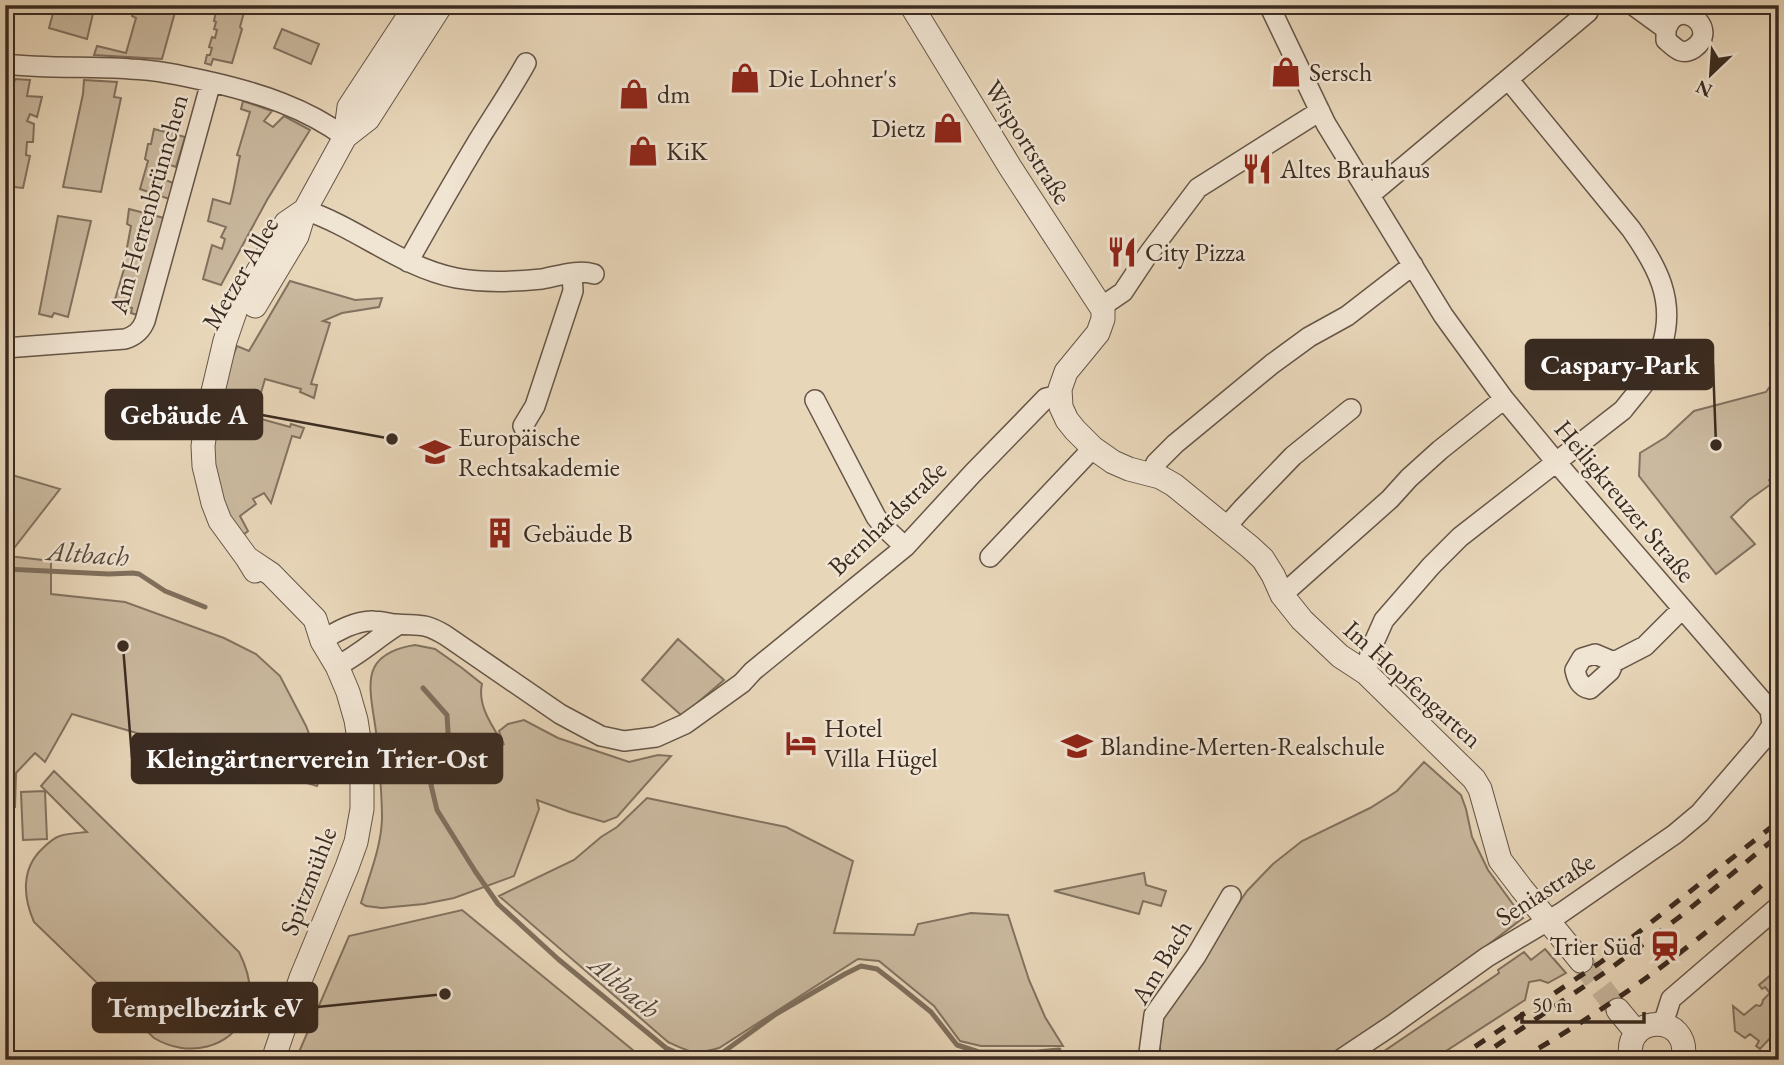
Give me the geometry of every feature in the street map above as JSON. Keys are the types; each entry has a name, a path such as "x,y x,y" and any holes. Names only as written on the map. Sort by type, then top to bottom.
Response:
{"street":[{"name":"Metzer Allee","path":"322,641 302,630 260,582 247,558 220,521 204,466 203,446 207,417 231,323 244,293 286,223 305,210 345,137 349,107 416,5"},
{"name":"Metzer Allee","path":"345,137 368,119 441,5"},
{"name":"Wisportstraße","path":"911,5 1010,167 1101,307"},
{"path":"1272,12 1290,5"},
{"path":"1633,5 1666,29"},
{"name":"Heiligkreuzer Straße","path":"1272,12 1320,111 1443,315 1556,463 1770,710 1772,725 1760,742"},
{"path":"1370,195 1588,12"},
{"path":"408,262 436,210 526,63"},
{"name":"Am Herrenbrünnchen","path":"5,65 147,70 211,82 291,106 324,122 345,137"},
{"path":"1366,673 1371,649 1384,620 1431,566 1460,537 1623,410 1654,368 1665,334 1667,303 1649,255 1632,229 1508,79"},
{"name":"Am Herrenbrünnchen","path":"5,348 125,339 134,336 141,329 211,82"},
{"path":"1060,395 1066,372 1098,334 1104,314 1101,307 1123,292 1198,188 1320,111"},
{"path":"305,210 325,217 408,262 456,278 517,282 582,271 594,274"},
{"path":"1151,474 1156,463 1175,444 1272,364 1309,337 1348,316 1413,265"},
{"path":"523,426 535,406 573,291 572,273"},
{"name":"Im Hopfengarten","path":"1060,395 1060,403 1067,420 1093,448 1120,466 1151,474 1174,485 1264,559 1282,595 1302,620 1340,656 1366,673 1475,779 1500,860 1581,961"},
{"name":"Bernhardstraße","path":"322,641 350,626 371,621 398,625 414,624 436,630 560,715 594,732 616,740 656,737 685,724 721,698 905,547 1046,398 1060,395"},
{"path":"1282,595 1391,499 1409,478 1440,450 1504,398"},
{"path":"815,400 876,517 905,547"},
{"path":"1226,527 1293,456 1351,409"},
{"path":"990,557 1093,448"},
{"path":"1614,662 1645,646 1682,610"},
{"path":"337,666 398,625"},
{"name":"Spitzmühle","path":"273,1060 301,978 351,858 360,821 363,781 352,703 337,666 322,641"},
{"name":"Seniastraße","path":"1340,1060 1487,957 1548,921 1675,834 1700,813 1760,742"},
{"name":"Am Bach","path":"1149,1060 1154,1015 1196,956 1231,896"},
{"path":"1663,1024 1671,999 1779,906"},
{"path":"1618,1010 1637,1033"},
{"path":"1632,1060 1630,1047 1637,1033 1649,1025 1663,1024 1671,1027 1683,1041 1683,1060"}],"shaded area":[{"path":"51,5 95,5 87,39 49,28 53,13 49,12"},
{"path":"135,5 177,5 162,59 94,55 97,46 126,53 136,18 132,16"},
{"path":"222,5 246,5 240,27 242,29 232,63 213,59 211,65 205,63 212,48 209,47 212,37 215,38 217,30 214,29 216,11 220,12"},
{"path":"282,29 319,44 311,64 274,48"},
{"path":"15,79 30,80 27,96 42,97 37,117 30,114 27,121 34,124 33,142 27,142 26,155 30,156 23,188 5,186 5,114"},
{"path":"84,80 117,82 114,97 121,98 101,192 63,187"},
{"path":"243,101 272,111 264,121 273,127 284,116 310,130 267,200 221,285 203,279 212,245 222,249 225,239 221,237 226,227 208,221 213,199 230,204 240,156 237,155 250,112 241,109"},
{"path":"154,129 185,137 176,167 167,164 163,179 173,183 172,200 140,189 148,161 145,159 148,144 151,144"},
{"path":"129,209 164,218 137,315 131,313 132,308 114,303 124,269 120,268 131,226 127,224"},
{"path":"58,216 91,221 68,317 54,313 52,317 39,314"},
{"path":"290,281 355,300 382,298 379,307 342,313 323,321 330,323 311,384 317,385 314,398 300,392 301,389 265,379 254,417 304,428 300,438 292,436 271,503 264,493 253,499 256,504 240,516 248,531 242,536 226,512 211,457 227,371 237,346 249,351"},
{"path":"1770,326 1779,335 1779,476 1776,474 1769,480 1771,484 1731,517 1755,544 1716,574 1639,476 1640,453 1666,437 1694,411 1766,392 1776,378"},
{"path":"5,473 60,489 8,556 51,561 51,594 125,602 224,638 256,654 280,676 306,726 323,770 317,786 72,714 45,762 35,753 16,773 15,807 5,806"},
{"path":"678,639 724,680 682,716 642,680"},
{"path":"415,645 435,649 482,684 484,708 504,745 499,731 508,724 524,720 558,738 629,762 658,755 671,756 617,817 604,822 537,800 539,809 514,876 454,898 382,908 366,906 361,903 377,851 382,819 371,691 372,675 381,658 398,649"},
{"path":"1424,762 1461,795 1472,837 1488,870 1523,918 1451,973 1326,1060 1161,1060 1158,1021 1247,891 1273,864 1302,841 1370,808 1397,791"},
{"path":"54,771 239,952 249,980 249,1003 240,1024 220,1042 180,1048 154,1038 34,922 26,893 30,865 48,843 57,837 87,832 41,786"},
{"path":"45,791 47,839 23,840 21,792"},
{"path":"647,798 786,827 853,861 834,933 914,935 918,924 971,913 1008,915 1029,980 1045,1017 1063,1046 981,1046 960,1041 934,1006 879,961 858,959 719,1048 693,1052 668,1042 499,896 574,860 617,827"},
{"path":"1144,873 1146,885 1166,891 1161,906 1143,901 1139,914 1054,891"},
{"path":"462,910 645,1060 298,1060 299,1052 349,936"},
{"path":"1545,949 1566,973 1548,983 1540,980 1529,982 1525,1000 1432,1060 1371,1060 1499,973 1498,970 1524,952 1531,960"},
{"path":"1779,968 1779,1042 1772,1036 1760,1049 1756,1046 1759,1041 1750,1034 1745,1038 1735,1031 1733,1006 1744,1015 1756,1005 1760,1006 1770,993 1759,985"}],"waterway":[{"name":"Altbach","path":"5,569 139,574 165,591 205,607"},
{"name":"Altbach","path":"423,688 447,715 449,749 431,785 437,810 475,871 498,904 558,959 666,1048 686,1057 703,1059 722,1053 776,1014 861,966 877,969 931,1012 957,1045 979,1052 1059,1050"}],"tunnel":[{"path":"1581,961 1618,1010"}],"railway":[{"path":"1455,1060 1601,962 1779,821"},
{"path":"1475,1060 1607,971 1682,915 1779,835"},
{"path":"1518,1060 1588,1018 1654,972 1718,923 1779,870"}],"place":[{"name":"Sersch","path":"1286,72"},
{"name":"Die Lohner's","path":"745,78"},
{"name":"dm","path":"634,94"},
{"name":"Dietz","path":"948,128"},
{"name":"KiK","path":"643,151"},
{"name":"Altes Brauhaus","path":"1257,169"},
{"name":"City Pizza","path":"1122,252"},
{"name":"Gebäude A","path":"392,439"},
{"name":"Caspary-Park","path":"1716,445"},
{"name":"Europäische Rechtsakademie","path":"435,452"},
{"name":"Gebäude B","path":"500,533"},
{"name":"Kleingärtnerverein Trier-Ost","path":"123,646"},
{"name":"Hotel Villa Hügel","path":"801,743"},
{"name":"Blandine-Merten-Realschule","path":"1077,746"},
{"name":"Trier Süd","path":"1665,946"},
{"name":"Tempelbezirk eV","path":"445,994"}]}
